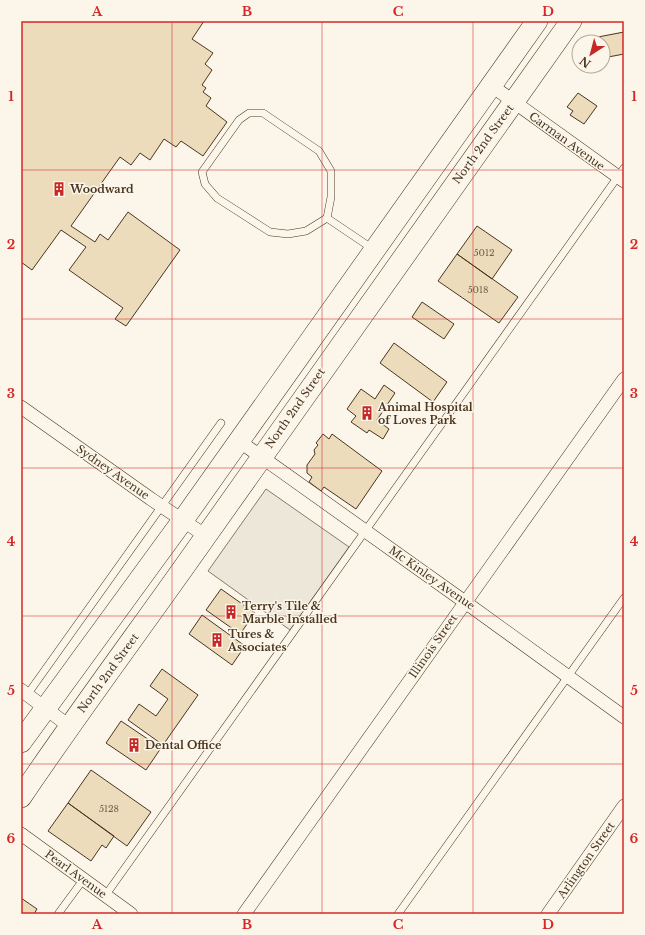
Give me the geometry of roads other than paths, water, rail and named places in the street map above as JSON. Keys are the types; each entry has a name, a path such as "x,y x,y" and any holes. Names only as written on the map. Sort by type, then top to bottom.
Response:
{"main road":[{"path":"21,742 183,520 537,21"},
{"name":"North 2nd Street","path":"21,797 69,726 206,536 260,457 571,21"}],"street":[{"name":"Carman Avenue","path":"492,86 513,102 622,175"},
{"name":"Illinois Street","path":"244,914 624,379"},
{"name":"Sydney Avenue","path":"21,407 206,536"},
{"name":"Mc Kinley Avenue","path":"238,441 624,717"},
{"path":"24,693 69,726"},
{"name":"Arlington Street","path":"548,914 624,806"},
{"name":"Pearl Avenue","path":"21,834 131,914"}],"lane":[{"path":"249,113 263,113 319,152 331,171 331,197 327,218 306,231 288,234 270,232 217,198 205,184 202,172 239,120 249,113"},
{"path":"105,896 365,531 622,175"},
{"path":"327,218 375,251"},
{"path":"24,693 162,506 221,423"},
{"path":"398,914 624,598"},
{"path":"58,914 83,880"}],"place":[{"name":"Woodward","path":"59,189"},
{"name":"Animal Hospital of Loves Park","path":"367,413"},
{"name":"Terry's Tile & Marble Installed","path":"231,612"},
{"name":"Tures & Associates","path":"217,640"},
{"name":"Dental Office","path":"134,745"}]}
